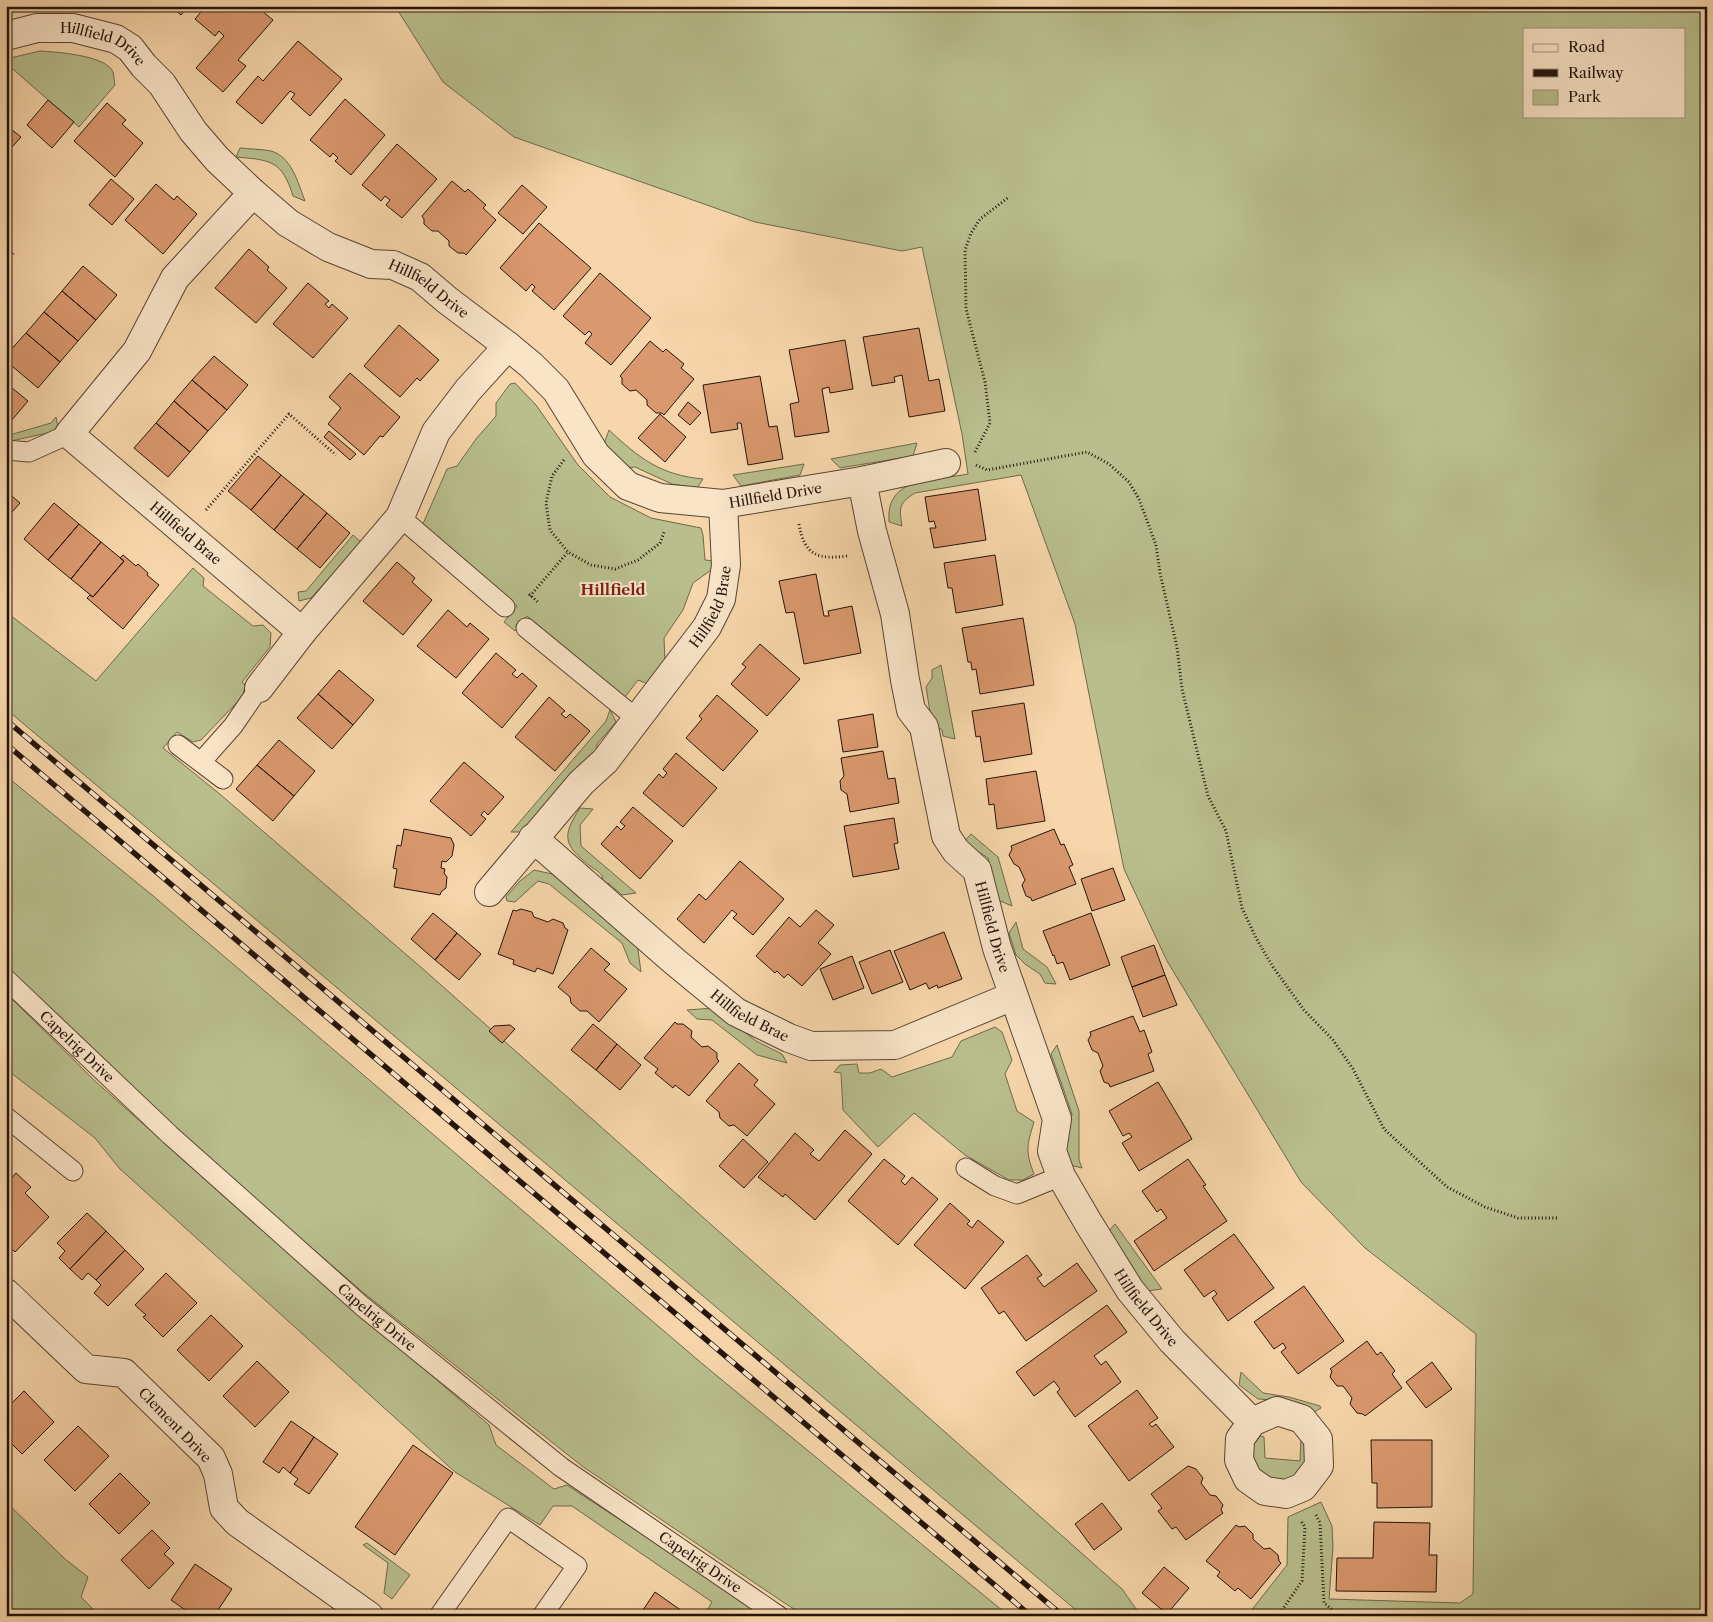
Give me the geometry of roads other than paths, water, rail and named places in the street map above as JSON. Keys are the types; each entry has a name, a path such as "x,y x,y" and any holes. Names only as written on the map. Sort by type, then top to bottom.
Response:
{"street":[{"name":"Hillfield Drive","path":"6,36 37,28 73,28 116,39 130,48 162,84 192,131 253,193 288,223 328,246 371,264 393,265 420,278 508,346 531,365 556,390 596,455 628,486 660,498 723,504 958,463"},
{"path":"69,434 137,351 174,278 253,193"},
{"path":"259,688 302,632 400,517 436,432 468,390 508,346"},
{"name":"Hillfield Brae","path":"69,434 302,632"},
{"name":"Hillfield Drive","path":"862,481 877,551 894,614 904,680 911,710 924,727 946,836 956,851 977,870 997,948 1057,1119 1052,1151 1061,1176 1130,1290 1172,1341 1252,1422"},
{"name":"Hillfield Brae","path":"489,892 581,783 605,761 707,626 721,599 726,565 723,504"},
{"name":"Hillfield Brae","path":"534,838 674,961 736,1012 810,1046 895,1045 1013,996"},
{"name":"Clement Drive","path":"6,1293 86,1368 124,1373 211,1458 218,1474 224,1508 237,1522 369,1616"},
{"path":"1277,1411 1302,1419 1318,1439 1319,1466 1294,1490 1265,1491 1248,1479 1239,1460 1240,1439 1252,1422 1277,1411"}],"lane":[{"path":"6,450 29,452 69,434"},
{"path":"400,517 505,607"},
{"path":"526,628 637,719"},
{"path":"201,762 233,726 259,688"},
{"path":"178,745 223,779"},
{"name":"Capelrig Drive","path":"6,980 170,1135 362,1306 561,1467 779,1616"},
{"path":"6,1116 73,1171"},
{"path":"966,1168 995,1186 1017,1194 1061,1176"},
{"path":"439,1616 508,1518 577,1566 542,1616"}],"railway":[{"path":"6,720 1063,1616"},
{"path":"6,744 1031,1616"}],"district":[{"name":"Hillfield","path":"613,589"}]}
